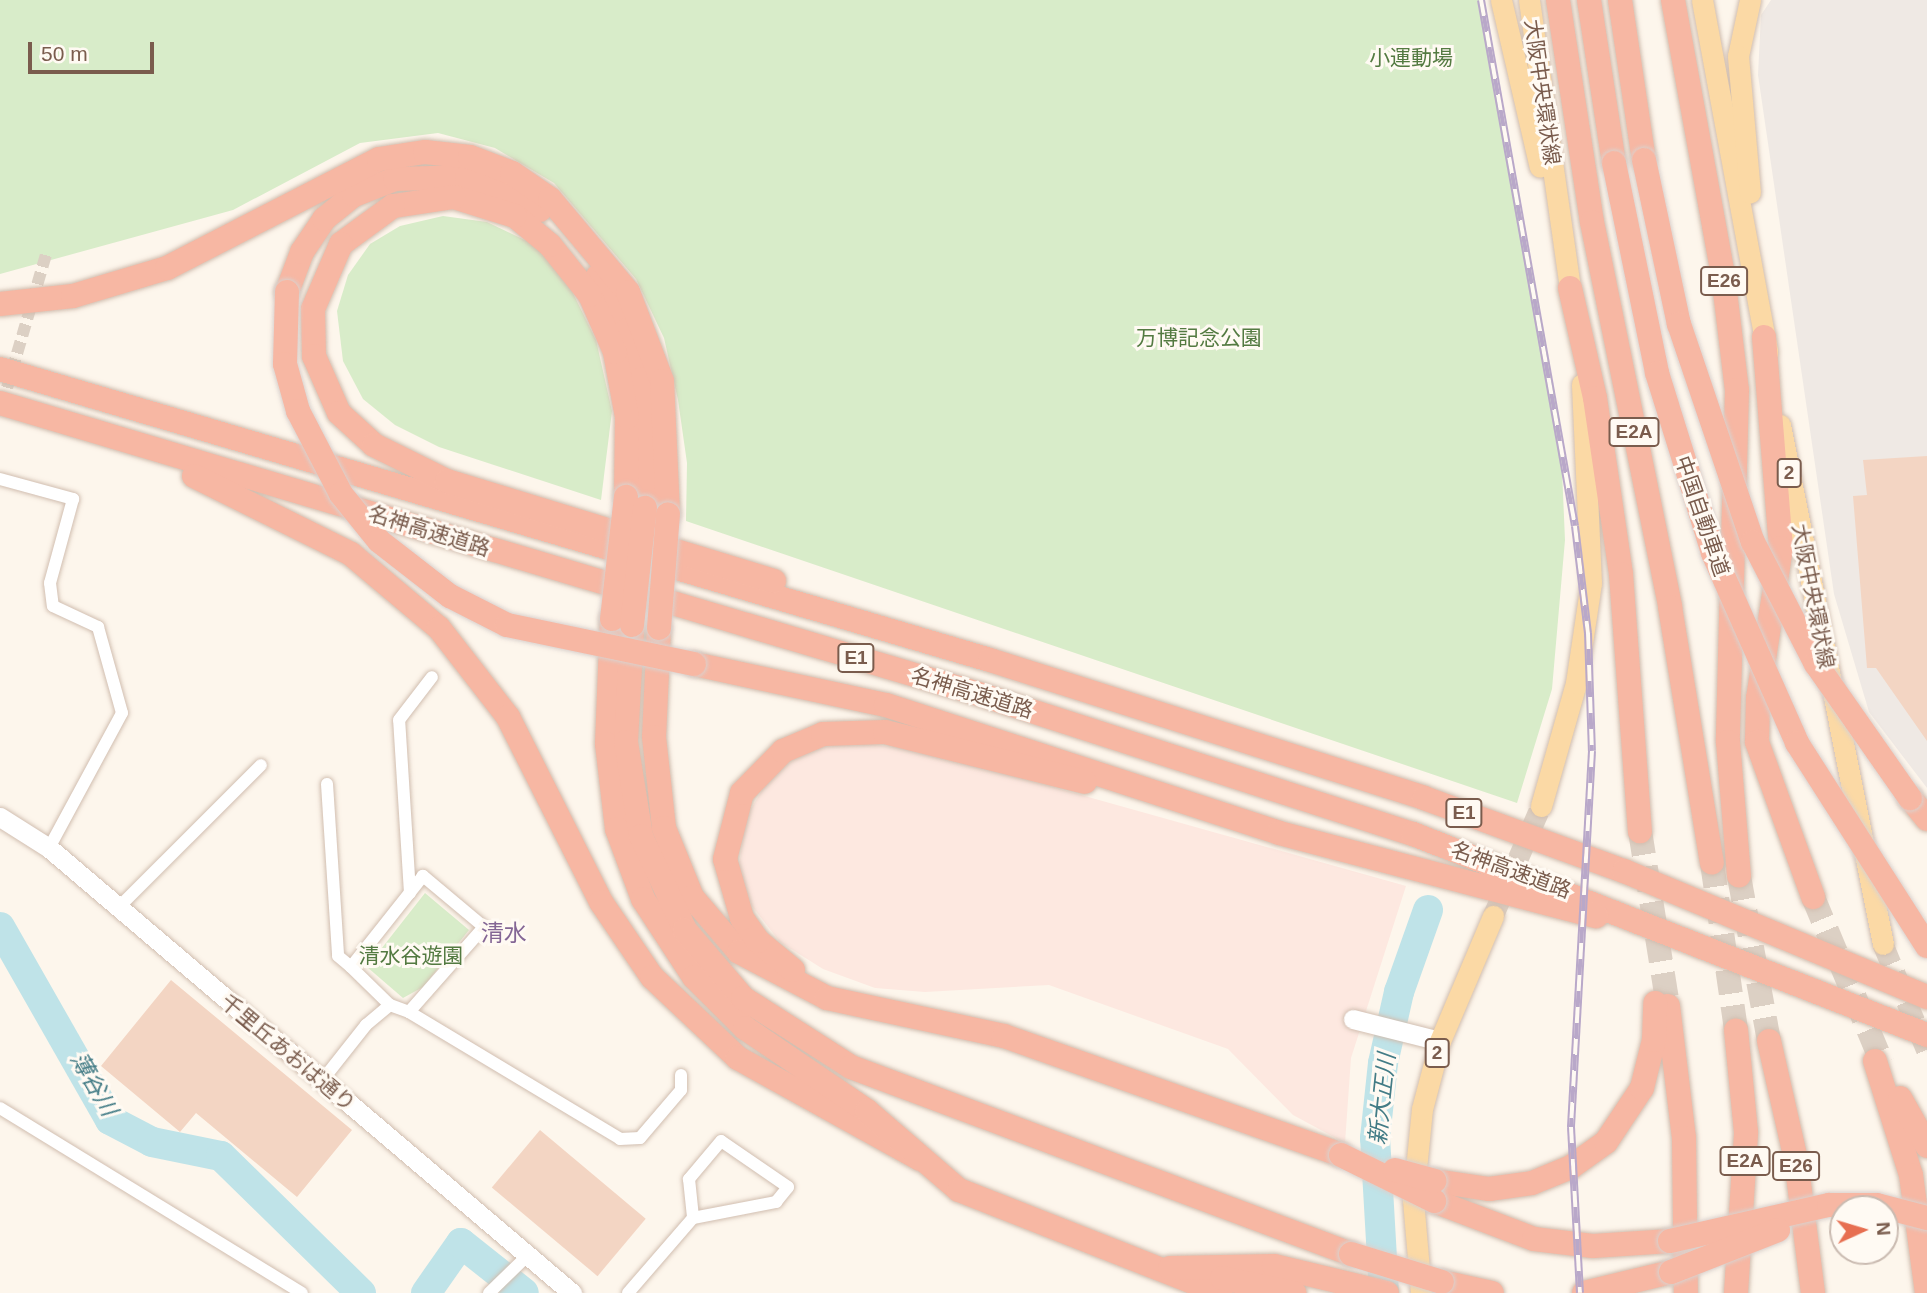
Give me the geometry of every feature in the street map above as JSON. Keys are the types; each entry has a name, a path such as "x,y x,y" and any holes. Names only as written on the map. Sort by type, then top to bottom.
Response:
{"highway":[{"name":"E2A","path":"1558,0 1590,209 1673,620 1712,863"},
{"name":"中国自動車道","path":"1589,0 1614,163 1657,373 1713,554 1797,743 1927,946"},
{"name":"中国自動車道","path":"1620,0 1644,160 1679,324 1753,542 1816,664 1927,819"},
{"name":"E26","path":"1673,0 1734,351 1739,476 1728,742 1739,876"},
{"path":"0,304 72,296 157,272 328,180 402,155 470,157 512,173 550,199 603,256 648,333 666,404 606,707 613,807 628,864 655,921 725,1011 867,1111 920,1159"},
{"path":"636,354 614,303 572,240 534,206 467,177 395,179 354,195 312,234 287,292 285,364 298,411 341,494 379,541 450,597 507,625 694,664 959,726 1198,808"},
{"path":"990,660 747,571 447,481 394,459 339,412 314,356 313,309 341,244 393,206 454,197 514,216 550,245 590,295 615,352 646,506 659,628 657,791 670,848 692,897 733,946 769,972 827,998 1004,1036 1311,1144 1435,1191 1534,1239 1593,1246 1670,1241 1818,1206 1877,1205 1927,1218"},
{"path":"550,199 606,275 636,354 648,431 646,506"},
{"path":"1570,288 1595,398 1621,574 1640,831"},
{"path":"1764,337 1781,548 1758,698 1757,742 1813,897"},
{"name":"名神高速道路","path":"0,369 990,660 1424,798 1624,871 1927,997"},
{"name":"名神高速道路","path":"0,403 1166,753 1413,834 1702,943 1927,1035"},
{"path":"0,415 217,485 317,534 381,577 439,628 489,688 601,902 667,993 766,1077 920,1159 978,1199 1220,1293"},
{"path":"622,622 626,742 638,826 685,930 743,998 851,1067 1351,1254 1432,1288 1492,1293"},
{"path":"915,1016 797,973 758,942 742,918 726,873 728,828 754,776 783,751 823,734 885,732 1198,808 1702,943"},
{"path":"1435,1191 1489,1189 1532,1183 1571,1167 1606,1142 1642,1088 1662,1004 1684,1138 1686,1293"},
{"name":"E2A","path":"1736,1030 1746,1132 1736,1293"},
{"name":"E26","path":"1769,1041 1796,1160 1813,1293"},
{"path":"1927,1146 1878,1062 1915,1193 1927,1293"},
{"path":"1584,1293 1671,1272 1765,1233 1829,1222"},
{"path":"1899,1226 1927,1234"},
{"path":"1152,1266 1274,1266 1387,1293"},
{"path":"1152,1266 1294,1293"}],"main road":[{"path":"1502,0 1562,236"},
{"name":"大阪中央環状線","path":"1530,0 1570,288 1588,448 1591,583 1576,683 1541,806"},
{"name":"大阪中央環状線","path":"1702,0 1764,337 1883,944"},
{"path":"1750,0 1738,79 1752,270"},
{"name":"2","path":"1432,1288 1413,1199 1422,1109 1440,1041 1493,916"}],"street":[{"path":"0,479 72,499 50,583 53,606 98,627 122,713 48,848"},
{"path":"410,892 400,720 432,677"},
{"path":"118,908 261,765"},
{"path":"327,784 338,956 390,1005 409,1012 620,1139 640,1138 681,1090 681,1075"},
{"name":"千里丘あおば通り","path":"0,817 48,848 572,1293"},
{"path":"351,967 423,876 484,927 409,1012"},
{"path":"321,1082 390,1005"},
{"path":"1353,1019 1440,1041"},
{"path":"0,1108 302,1293"},
{"path":"628,1293 693,1218 776,1202 788,1187 721,1141 689,1179 693,1218"},
{"path":"489,1293 526,1256"}],"shaded area":[{"path":"1771,0 1927,0 1927,788 1869,712 1834,594 1758,75 1761,15"},
{"path":"865,744 921,750 1406,886 1351,1058 1345,1143 1293,1115 1228,1049 1049,985 925,992 875,988 823,969 780,942 751,905 739,868 745,819 767,782 795,757 826,745"}],"green space":[{"name":"万博記念公園","path":"0,0 1481,0 1560,423 1565,540 1552,689 1517,803 686,521 687,463 678,400 664,338 636,279 554,183 495,148 438,133 360,143 233,210 0,274"},
{"path":"443,216 487,222 533,244 568,283 596,340 612,411 601,500 439,447 395,425 363,399 343,361 337,311 348,275 370,244 400,226"},
{"name":"清水谷遊園","path":"425,893 469,930 423,987 403,998 367,967"}],"building":[{"path":"1927,456 1927,741 1876,668 1867,668 1853,496 1867,495 1863,460"},
{"path":"171,980 352,1130 297,1197 196,1113 180,1132 101,1066"},
{"path":"540,1130 646,1219 598,1276 492,1187"}],"waterway":[{"name":"新大正川","path":"1384,1293 1375,1138 1383,1063 1399,992 1428,910"},
{"name":"薄谷川","path":"0,927 110,1120 152,1142 221,1156 361,1293"},
{"name":"薄谷川","path":"426,1293 461,1243 524,1293"}],"tunnel":[{"path":"2,405 47,251"},
{"path":"1493,916 1541,806"},
{"path":"1640,831 1668,1006"},
{"path":"1712,863 1736,1030"},
{"path":"1739,876 1769,1041"},
{"path":"1813,897 1882,1063"},
{"path":"1883,944 1927,1051"}],"railway":[{"path":"1481,0 1575,526 1588,633 1592,751 1571,1127 1580,1293"}],"district":[{"name":"清水","path":"504,933"}],"park label":[{"name":"小運動場","path":"1411,58"}]}
